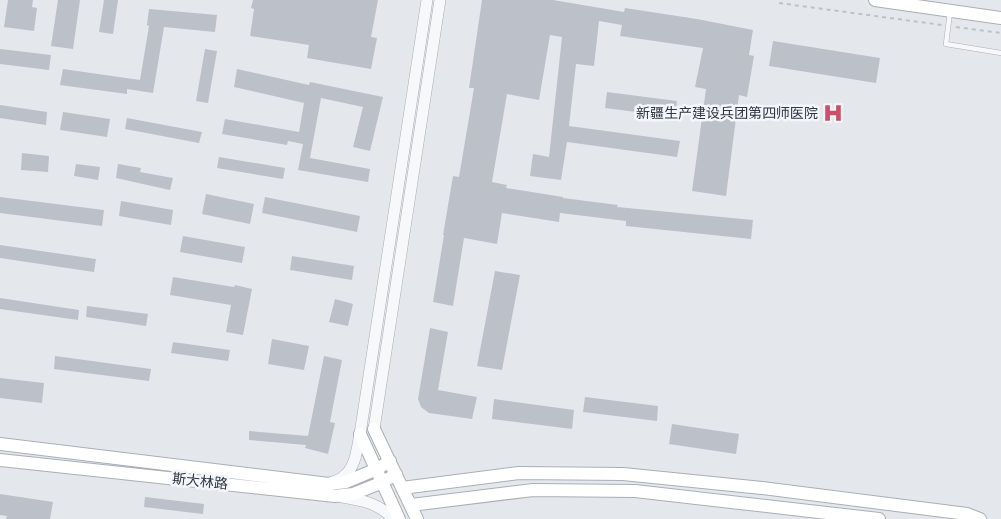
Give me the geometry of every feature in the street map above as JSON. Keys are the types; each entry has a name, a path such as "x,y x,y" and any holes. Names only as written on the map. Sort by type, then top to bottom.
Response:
{"main road":[{"path":"875,0 1001,18"},
{"path":"374,429 417,519"},
{"path":"360,434 399,519"},
{"name":"斯大林路","path":"0,444 353,494 383,482 396,474"},
{"name":"斯大林路","path":"0,460 332,490 390,461"},
{"path":"402,488 519,473 623,474 762,488 967,514 980,519"},
{"path":"410,505 533,490 635,491 879,519"}],"street":[{"path":"393,519 377,506 332,490 350,469 356,456 427,0"},
{"path":"374,429 440,0"}],"lane":[{"path":"950,11 946,44 1001,53"}],"path":[{"path":"779,2 1001,34"}],"building":[{"path":"8,0 33,0 32,7 37,8 34,31 4,27"},
{"path":"58,0 80,0 73,49 51,46"},
{"path":"104,0 118,0 113,34 99,32"},
{"path":"253,0 378,0 371,37 377,38 371,69 307,58 309,45 250,36 254,9 251,8"},
{"path":"482,0 553,0 624,12 625,8 753,30 749,55 754,56 747,97 739,95 726,196 692,191 706,89 695,87 703,48 620,36 622,25 599,21 594,66 576,64 569,126 680,141 677,157 567,142 561,180 530,176 533,154 549,157 562,37 550,35 539,100 507,94 492,182 507,185 506,188 618,205 617,207 753,220 751,239 626,226 626,221 560,213 559,222 502,213 497,244 464,238 453,306 433,302 453,176 459,177 474,88 469,88"},
{"path":"149,9 217,15 215,32 164,27 153,93 127,89 127,94 60,85 63,69 140,80 149,26 147,25"},
{"path":"773,41 880,58 876,83 769,66"},
{"path":"0,49 51,55 49,70 0,64"},
{"path":"205,49 217,51 208,103 196,101"},
{"path":"237,69 309,85 310,82 383,97 370,151 353,147 363,107 321,98 310,158 370,169 368,182 298,170 303,144 288,141 287,145 222,134 225,119 299,132 304,103 234,87"},
{"path":"607,92 677,101 675,117 605,108"},
{"path":"0,105 47,112 46,125 0,118"},
{"path":"63,112 110,119 107,137 60,130"},
{"path":"127,118 202,132 199,143 125,129"},
{"path":"22,153 49,156 48,172 21,170"},
{"path":"219,157 285,168 283,179 217,168"},
{"path":"76,164 100,167 98,180 74,176"},
{"path":"118,164 141,168 140,172 173,178 170,190 116,178"},
{"path":"206,194 254,204 250,224 202,214"},
{"path":"0,197 104,210 102,226 0,213"},
{"path":"265,197 360,216 357,232 262,213"},
{"path":"121,201 173,210 171,225 119,216"},
{"path":"183,236 245,247 242,263 180,252"},
{"path":"0,245 96,259 94,272 0,258"},
{"path":"292,256 354,266 352,280 290,270"},
{"path":"495,271 520,275 502,370 477,366"},
{"path":"173,277 252,289 243,335 226,332 231,305 170,295"},
{"path":"0,298 79,310 78,320 0,309"},
{"path":"335,299 353,304 348,326 329,322"},
{"path":"87,306 148,314 146,326 86,317"},
{"path":"430,328 448,332 438,390 477,397 472,419 429,413 421,407 418,399"},
{"path":"272,339 309,346 304,370 268,364"},
{"path":"173,342 230,350 228,361 171,353"},
{"path":"55,356 151,369 149,381 54,369"},
{"path":"324,356 342,360 330,422 335,423 328,454 305,448 306,445 249,440 249,431 308,436"},
{"path":"0,378 44,383 42,403 0,398"},
{"path":"585,397 658,406 657,421 583,412"},
{"path":"494,399 574,410 572,429 492,419"},
{"path":"672,424 739,434 736,454 669,444"},
{"path":"0,494 53,502 50,519 6,519 7,516 0,515"},
{"path":"145,497 204,504 203,514 144,507"}],"place":[{"name":"新疆生产建设兵团第四师医院","path":"833,113"}]}
